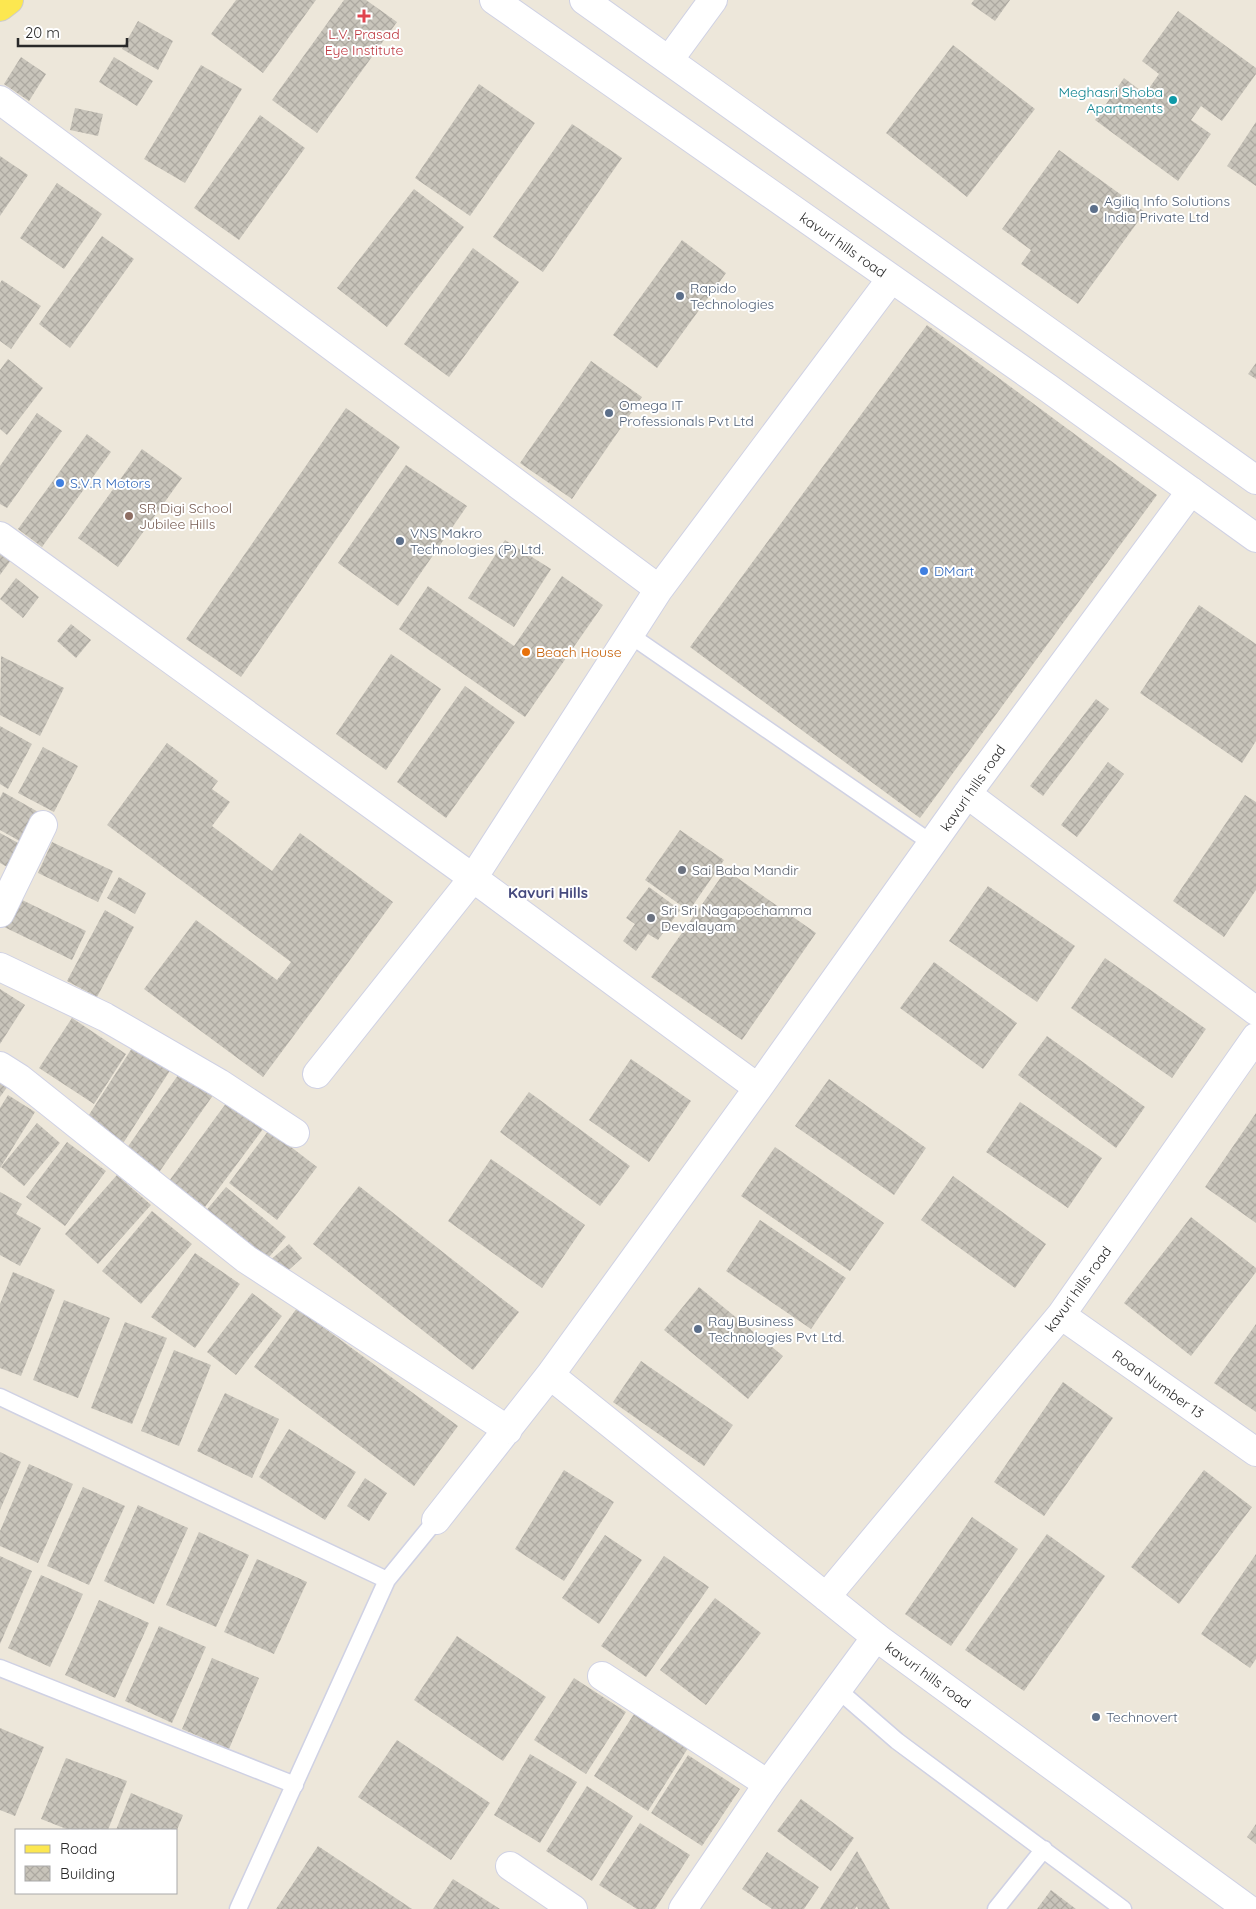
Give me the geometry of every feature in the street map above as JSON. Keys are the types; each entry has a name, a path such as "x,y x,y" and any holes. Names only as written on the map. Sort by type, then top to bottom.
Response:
{"main road":[{"path":"0,7 9,0"}],"street":[{"name":"kavuri hills road","path":"494,0 1191,490 1256,538"},
{"path":"584,0 1256,480"},
{"path":"669,60 713,0"},
{"path":"0,100 659,589"},
{"path":"317,1074 473,878 659,589 891,279"},
{"name":"kavuri hills road","path":"436,1520 550,1375 758,1088 967,794 1191,490"},
{"path":"0,536 473,878 758,1088"},
{"path":"967,794 1256,1011"},
{"path":"0,913 43,825"},
{"path":"0,967 113,1022 219,1083 295,1133"},
{"name":"kavuri hills road","path":"826,1598 1060,1316 1256,1037"},
{"path":"0,1066 27,1084 246,1258 508,1430"},
{"name":"Road Number 13","path":"1060,1316 1256,1452"},
{"path":"550,1375 876,1637"},
{"name":"kavuri hills road","path":"684,1909 768,1784 876,1637 1248,1909"},
{"path":"602,1676 768,1784"},
{"path":"510,1866 573,1909"}],"lane":[{"path":"630,635 933,844"},
{"path":"0,1398 387,1580"},
{"path":"238,1909 387,1580 436,1520"},
{"path":"0,1668 295,1784"},
{"path":"837,1689 897,1741 1123,1909"},
{"path":"996,1909 1044,1849"}],"building":[{"path":"236,0 316,0 263,73 211,34"},
{"path":"344,0 366,0 397,22 317,133 272,100"},
{"path":"974,0 1010,0 995,21 971,4"},
{"name":"Meghasri Shoba Apartments","path":"1178,11 1256,68 1256,74 1222,121 1201,106 1191,120 1211,134 1178,181 1095,120 1124,78 1145,94 1159,74 1142,61"},
{"path":"138,21 173,41 158,70 122,49"},
{"path":"953,45 1035,109 967,197 886,133"},
{"path":"21,57 46,74 29,101 4,84"},
{"path":"114,57 153,81 137,106 99,82"},
{"path":"201,65 242,89 185,183 144,159"},
{"path":"479,84 535,123 470,216 415,178"},
{"path":"75,108 103,114 98,136 70,130"},
{"path":"260,115 305,148 239,240 194,208"},
{"path":"1256,122 1256,186 1227,166"},
{"path":"572,124 622,158 543,272 493,237"},
{"path":"1059,150 1145,212 1078,304 1021,264 1031,250 1002,229"},
{"path":"0,156 28,175 0,216"},
{"path":"57,183 102,214 64,269 20,238"},
{"path":"414,189 464,227 387,327 337,288"},
{"path":"102,236 134,259 70,348 39,324"},
{"path":"682,240 726,273 657,368 613,335"},
{"path":"473,248 519,282 449,377 404,344"},
{"path":"2,280 41,306 11,349 0,341 0,283"},
{"name":"DMart","path":"927,325 1157,495 920,818 690,647"},
{"path":"8,359 43,388 7,435 0,429 0,370"},
{"path":"591,361 642,397 572,499 520,463"},
{"path":"1256,363 1256,379 1248,374"},
{"path":"346,408 400,447 241,677 186,639"},
{"path":"37,413 62,431 7,508 0,504 0,466"},
{"path":"87,434 111,452 42,547 18,529"},
{"path":"142,449 182,478 118,567 78,538"},
{"path":"406,465 467,506 398,606 338,563"},
{"path":"505,540 551,569 514,627 468,598"},
{"path":"0,545 14,556 0,575"},
{"path":"562,576 603,605 525,717 399,629 428,586 514,646"},
{"path":"16,578 39,597 23,618 0,599"},
{"path":"1199,605 1256,644 1256,741 1242,763 1140,693"},
{"path":"71,624 91,640 76,658 57,641"},
{"path":"391,654 441,689 386,770 336,734"},
{"path":"1,656 64,688 40,736 0,715"},
{"path":"465,686 515,722 446,818 397,782"},
{"path":"1096,699 1109,709 1043,796 1030,786"},
{"path":"0,726 32,744 8,789 0,784"},
{"path":"167,743 218,781 212,789 230,802 212,826 272,871 300,833 393,902 263,1077 144,989 196,920 277,980 291,962 107,825"},
{"path":"43,747 78,766 54,812 18,793"},
{"path":"1108,762 1124,774 1077,837 1061,825"},
{"path":"3,792 40,813 23,843 0,830 0,798"},
{"path":"1245,795 1256,802 1256,890 1224,937 1173,901"},
{"path":"680,830 724,860 689,911 645,880"},
{"path":"0,833 22,845 9,868 0,863"},
{"path":"52,842 113,871 98,902 38,873"},
{"path":"726,870 816,933 742,1040 651,977"},
{"path":"119,877 146,893 135,914 107,898"},
{"path":"988,886 1075,946 1037,1002 949,941"},
{"path":"649,887 680,910 658,940 648,934 636,951 623,941 635,924 626,918"},
{"path":"14,896 86,931 72,960 0,925"},
{"path":"105,910 134,927 97,997 67,981"},
{"path":"1105,958 1206,1029 1172,1078 1071,1008"},
{"path":"934,962 1017,1023 983,1069 900,1008"},
{"path":"0,989 25,1005 0,1044"},
{"path":"72,1018 126,1054 94,1104 39,1068"},
{"path":"1047,1036 1145,1107 1116,1148 1018,1075"},
{"path":"134,1045 171,1069 122,1145 85,1121"},
{"path":"631,1059 691,1101 649,1162 589,1120"},
{"path":"183,1068 216,1091 155,1178 122,1155"},
{"path":"829,1079 926,1148 894,1195 795,1126"},
{"path":"0,1080 8,1086 0,1097"},
{"path":"529,1092 630,1166 600,1206 500,1132"},
{"path":"8,1095 35,1112 0,1168 0,1108"},
{"path":"227,1102 263,1129 205,1207 169,1181"},
{"path":"1020,1102 1102,1158 1068,1208 986,1152"},
{"path":"1256,1113 1256,1223 1205,1187"},
{"path":"37,1123 60,1143 24,1186 1,1167"},
{"path":"269,1130 317,1167 277,1220 229,1183"},
{"path":"67,1142 106,1171 65,1226 26,1197"},
{"path":"775,1147 884,1223 850,1271 741,1196"},
{"path":"491,1159 585,1225 542,1288 448,1221"},
{"path":"117,1175 151,1205 98,1264 65,1234"},
{"path":"953,1176 1046,1244 1015,1288 921,1220"},
{"path":"359,1186 519,1312 473,1370 313,1244"},
{"path":"226,1187 286,1237 264,1263 204,1213"},
{"path":"0,1192 22,1204 16,1214 41,1228 20,1266 0,1255"},
{"path":"152,1211 192,1244 141,1304 102,1271"},
{"path":"1191,1217 1256,1268 1256,1272 1191,1356 1124,1303"},
{"path":"760,1220 846,1278 811,1329 726,1271"},
{"path":"289,1244 302,1258 281,1277 267,1263"},
{"path":"195,1253 240,1284 195,1348 151,1317"},
{"path":"13,1272 55,1290 21,1376 0,1368 0,1304"},
{"path":"699,1287 783,1356 748,1399 664,1330"},
{"path":"252,1293 282,1316 236,1375 207,1352"},
{"path":"64,1300 110,1318 78,1398 33,1380"},
{"path":"297,1308 458,1426 414,1486 254,1367"},
{"path":"125,1322 167,1338 132,1424 91,1408"},
{"path":"1256,1324 1256,1412 1214,1383"},
{"path":"174,1350 211,1365 179,1446 141,1431"},
{"path":"641,1361 733,1425 704,1466 613,1402"},
{"path":"1063,1382 1113,1418 1044,1516 994,1482"},
{"path":"225,1393 279,1419 252,1478 197,1451"},
{"path":"289,1429 356,1472 325,1520 259,1477"},
{"path":"0,1452 21,1462 0,1510"},
{"path":"29,1464 73,1484 38,1563 0,1546 0,1531"},
{"path":"564,1470 614,1502 564,1581 515,1549"},
{"path":"1204,1470 1252,1507 1179,1604 1131,1567"},
{"path":"365,1478 387,1493 369,1521 347,1506"},
{"path":"83,1487 125,1506 89,1585 47,1566"},
{"path":"138,1505 188,1528 154,1604 104,1581"},
{"path":"972,1517 1018,1549 951,1646 905,1614"},
{"path":"199,1532 249,1555 216,1627 166,1605"},
{"path":"1047,1534 1105,1576 1024,1691 965,1650"},
{"path":"605,1535 642,1560 599,1624 562,1598"},
{"path":"1256,1554 1256,1659 1250,1668 1201,1634"},
{"path":"0,1556 32,1571 0,1644"},
{"path":"664,1556 709,1587 646,1677 601,1646"},
{"path":"257,1559 307,1582 274,1654 224,1632"},
{"path":"41,1575 83,1594 50,1667 8,1648"},
{"path":"715,1598 761,1633 706,1705 660,1670"},
{"path":"99,1600 149,1623 115,1698 65,1675"},
{"path":"159,1626 206,1647 172,1723 125,1701"},
{"path":"457,1636 546,1697 503,1761 414,1700"},
{"path":"212,1658 259,1678 229,1749 182,1729"},
{"path":"574,1678 626,1712 586,1774 534,1740"},
{"path":"636,1711 690,1745 648,1811 594,1776"},
{"path":"0,1728 44,1747 15,1816 0,1810"},
{"path":"397,1740 490,1803 451,1860 358,1797"},
{"path":"530,1754 577,1782 540,1843 494,1815"},
{"path":"688,1755 740,1789 702,1846 651,1813"},
{"path":"66,1758 127,1781 108,1829 66,1829 41,1819"},
{"path":"587,1786 633,1816 592,1881 546,1851"},
{"path":"131,1793 183,1815 177,1829 116,1829"},
{"path":"801,1799 854,1838 831,1871 777,1831"},
{"path":"640,1823 690,1855 655,1909 637,1909 599,1885"},
{"path":"1256,1824 1256,1844 1247,1837"},
{"path":"318,1846 412,1909 276,1909"},
{"path":"857,1851 890,1909 858,1909 857,1906 855,1909 820,1909"},
{"path":"767,1852 819,1887 804,1909 772,1909 742,1889"},
{"path":"453,1879 500,1909 433,1909"},
{"path":"1051,1890 1076,1909 1037,1909"}],"place":[{"name":"L.V. Prasad Eye Institute","path":"364,16"},
{"name":"Meghasri Shoba Apartments","path":"1173,100"},
{"name":"Agiliq Info Solutions India Private Ltd","path":"1094,209"},
{"name":"Rapido Technologies","path":"680,296"},
{"name":"Omega IT Professionals Pvt Ltd","path":"609,413"},
{"name":"S.V.R Motors","path":"60,483"},
{"name":"SR Digi School Jubilee Hills","path":"129,516"},
{"name":"VNS Makro Technologies (P) Ltd.","path":"400,541"},
{"name":"DMart","path":"924,571"},
{"name":"Beach House","path":"526,652"},
{"name":"Sai Baba Mandir","path":"682,870"},
{"name":"Sri Sri Nagapochamma Devalayam","path":"651,918"},
{"name":"Ray Business Technologies Pvt Ltd.","path":"698,1329"},
{"name":"Technovert","path":"1096,1717"}],"district":[{"name":"Kavuri Hills","path":"548,893"}]}
